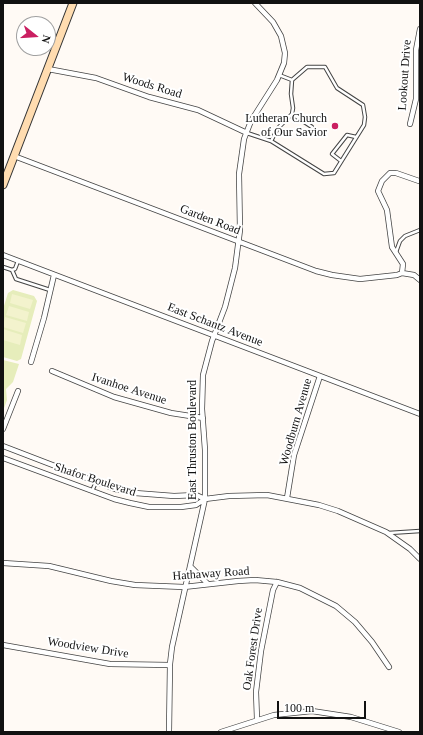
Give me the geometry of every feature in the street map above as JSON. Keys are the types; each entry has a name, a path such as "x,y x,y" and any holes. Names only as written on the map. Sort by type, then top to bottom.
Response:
{"main road":[{"path":"3,185 73,3"}],"street":[{"name":"East Thruston Boulevard","path":"169,732 170,665 184,588 205,499 203,375 230,289 239,242 239,174 246,133 259,106 279,75 285,53 281,36 273,22 255,3"},
{"name":"Lookout Drive","path":"410,124 416,99 416,50 420,28"},
{"name":"Woods Road","path":"48,69 96,78 149,97 198,110 246,133"},
{"name":"Garden Road","path":"14,156 316,271 346,278 373,279 398,276 402,273"},
{"path":"419,181 396,173 390,173 382,181 378,188 378,195 389,217 391,241 396,254 403,264 402,273 414,275 420,280"},
{"name":"East Schantz Avenue","path":"3,256 420,414"},
{"path":"31,362 54,275"},
{"name":"Ivanhoe Avenue","path":"52,371 114,397 171,413 203,418"},
{"name":"Woodburn Avenue","path":"287,498 294,455 320,376"},
{"path":"3,429 18,391"},
{"name":"Shafor Boulevard","path":"3,446 115,488 141,494 174,496 196,495 205,499 249,495 287,498 338,511 388,533 405,545 420,559"},
{"name":"Shafor Boulevard","path":"3,458 114,499 149,506 171,508 199,504 205,499"},
{"name":"Hathaway Road","path":"3,563 49,566 111,581 135,585 184,588 238,581 277,582 300,588 336,606 365,632 389,667"},
{"path":"190,566 208,584"},
{"name":"Oak Forest Drive","path":"257,719 256,692 261,651 273,590 277,582"},
{"name":"Woodview Drive","path":"3,645 110,664 170,665"},
{"path":"221,732 257,719 293,712 330,713 351,717 399,732"}],"lane":[{"path":"246,133 271,142 324,174 334,172 364,125 365,116 363,105 337,88 325,67 307,67 292,80 292,114 278,128 271,142"},
{"path":"279,75 292,80"},
{"path":"292,114 312,127"},
{"path":"341,161 332,154 346,135 356,137"},
{"path":"396,254 398,246 405,236 420,230"},
{"path":"12,270 15,269 18,261"},
{"path":"3,267 12,270 16,279 51,290"},
{"path":"92,491 96,481"},
{"path":"388,533 420,531"}],"green space":[{"path":"13,290 34,296 37,301 21,359 17,361 3,357 3,309 8,293"},
{"path":"12,294 33,300 30,309 10,303"},
{"path":"9,306 29,312 27,321 6,315"},
{"path":"5,317 26,323 23,333 3,327"},
{"path":"3,329 22,335 20,345 3,340"},
{"path":"3,360 19,364 13,382 6,389 7,400 3,411"}],"place":[{"name":"Lutheran Church of Our Savior","path":"335,126"}]}
